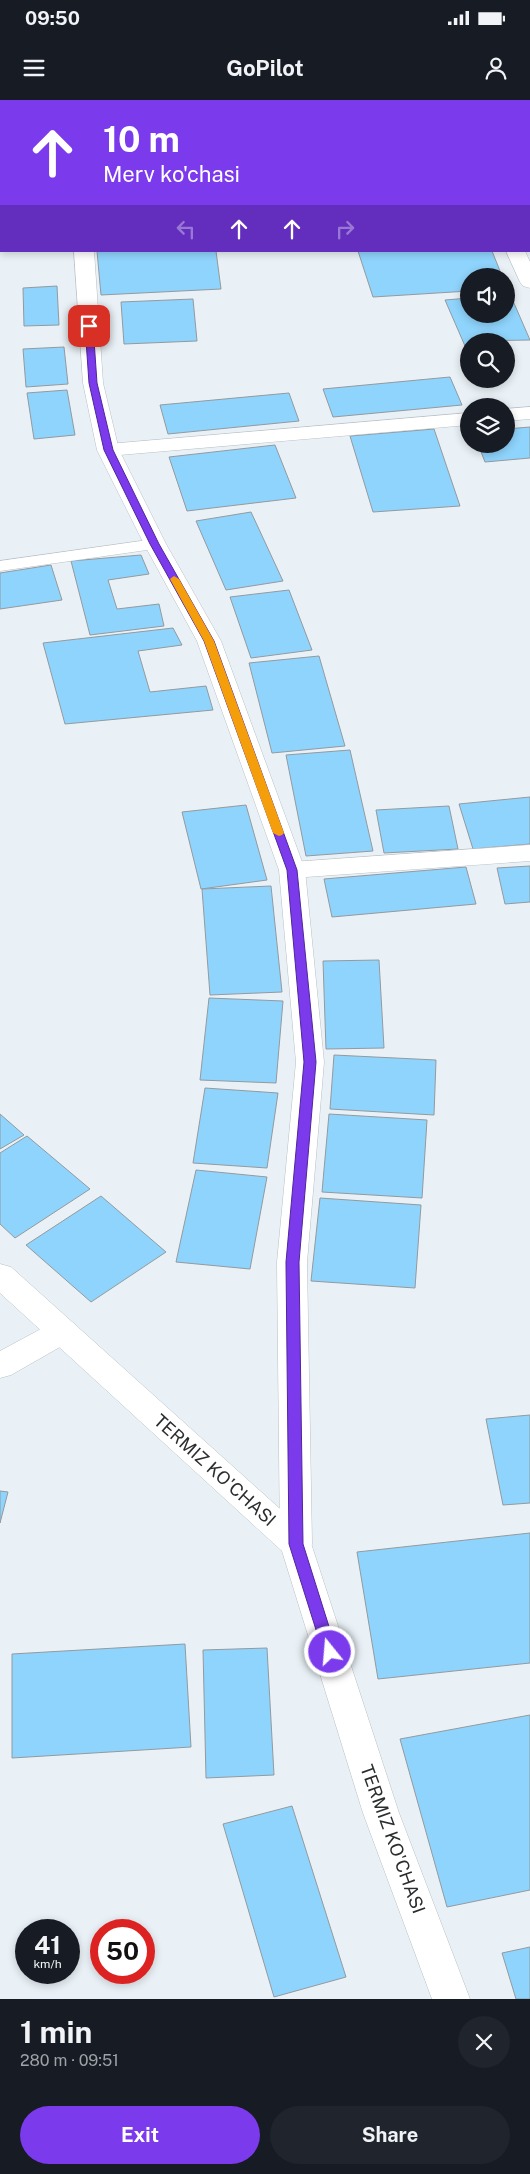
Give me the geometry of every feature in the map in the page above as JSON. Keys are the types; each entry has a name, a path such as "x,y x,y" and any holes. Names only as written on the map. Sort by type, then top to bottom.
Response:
{"street":[{"path":"84,252 93,383 108,450 154,544 209,641 292,870 310,1062 292,1262 296,1544"},
{"path":"516,252 530,282"},
{"path":"515,414 530,413"},
{"path":"108,450 460,420"},
{"path":"292,870 530,853"},
{"name":"TERMIZ KO'CHASI","path":"0,1275 296,1544 381,1813 451,1999"},
{"path":"0,1366 63,1331"}],"lane":[{"path":"0,566 154,544"}],"building":[{"path":"97,252 216,252 221,289 101,295"},
{"path":"358,252 492,252 499,268 460,268 460,292 373,297"},
{"path":"57,286 59,325 24,326 23,288"},
{"path":"193,299 197,341 124,344 121,302"},
{"path":"460,299 460,323 515,323 515,306 530,340 515,340 515,333 460,334 445,300"},
{"path":"64,347 68,384 26,387 23,349"},
{"path":"450,377 460,400 460,405 333,417 323,389"},
{"path":"67,390 75,435 34,439 27,393"},
{"path":"289,393 299,421 168,434 160,405"},
{"path":"530,427 530,458 485,462 482,453 515,453 515,428"},
{"path":"434,429 460,506 373,512 350,436"},
{"path":"275,445 296,498 187,511 169,457"},
{"path":"251,512 283,581 226,590 196,521"},
{"path":"141,555 149,574 108,580 117,609 159,604 164,626 90,635 71,561"},
{"path":"51,565 62,600 0,609 0,573"},
{"path":"289,590 312,650 251,658 230,597"},
{"path":"173,628 182,645 138,651 150,692 206,686 213,710 65,724 43,643"},
{"path":"319,656 345,746 272,753 249,663"},
{"path":"350,750 373,851 306,856 286,755"},
{"path":"530,797 530,844 473,849 459,804"},
{"path":"246,805 267,880 201,889 182,812"},
{"path":"449,806 458,849 384,853 376,810"},
{"path":"530,866 530,902 505,904 497,868"},
{"path":"466,867 476,904 332,917 324,879"},
{"path":"271,886 282,992 210,995 202,889"},
{"path":"379,960 384,1048 326,1049 323,961"},
{"path":"209,998 283,1001 276,1083 200,1080"},
{"path":"334,1055 436,1060 434,1115 330,1109"},
{"path":"205,1088 278,1093 267,1168 193,1163"},
{"path":"0,1114 24,1135 0,1149"},
{"path":"329,1114 427,1120 422,1198 322,1192"},
{"path":"27,1136 90,1189 15,1238 0,1224 0,1153"},
{"path":"196,1170 267,1177 250,1269 176,1262"},
{"path":"101,1196 166,1252 91,1302 26,1245"},
{"path":"320,1198 421,1205 415,1288 311,1281"},
{"path":"530,1415 530,1503 503,1505 486,1419"},
{"path":"0,1491 8,1492 0,1523"},
{"path":"530,1533 530,1663 378,1679 357,1552"},
{"path":"185,1644 191,1747 12,1758 12,1654"},
{"path":"267,1648 274,1775 206,1778 203,1650"},
{"path":"530,1715 530,1890 447,1907 400,1739"},
{"path":"292,1806 346,1977 274,1997 223,1824"},
{"path":"530,1947 530,1999 516,1999 502,1953"}],"slow traffic":[{"path":"174,579 209,641 279,833"}],"route":[{"path":"89,326 93,383 108,450 154,544 209,641 292,870 310,1062 292,1262 296,1544 330,1652"}]}
